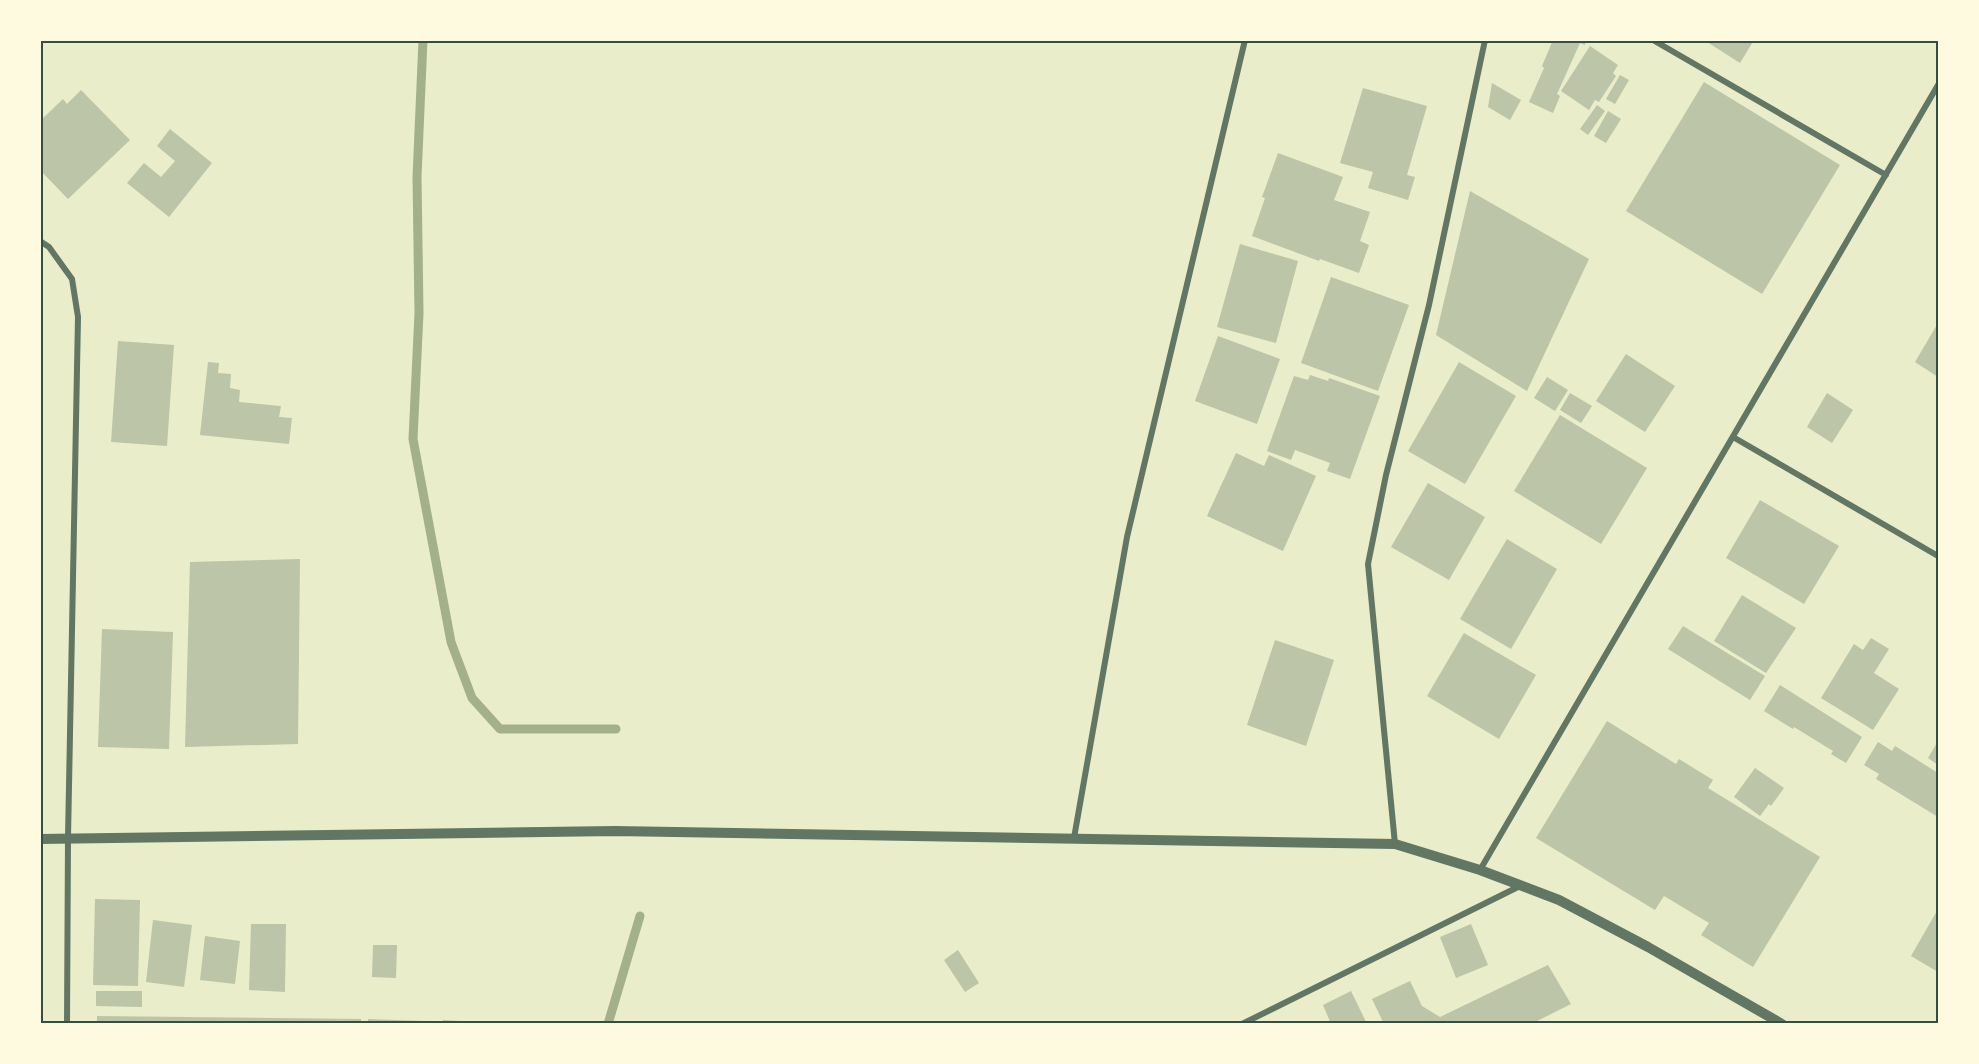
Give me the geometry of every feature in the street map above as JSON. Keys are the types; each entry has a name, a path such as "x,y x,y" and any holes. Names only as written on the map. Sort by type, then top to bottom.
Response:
{"street":[{"path":"1074,838 1127,537 1245,40"},
{"path":"1395,844 1368,564 1386,475 1430,305 1485,40"},
{"path":"1653,40 1886,175"},
{"path":"1480,870 1938,85"},
{"path":"40,242 49,247 72,279 78,317 68,838 67,1023"},
{"path":"1733,437 1938,556"},
{"path":"40,839 615,831 1395,844 1480,870 1559,900 1782,1023"},
{"path":"1242,1023 1521,886"}],"building":[{"path":"1553,40 1586,40 1585,45 1580,43 1557,94 1560,96 1553,113 1529,102"},
{"path":"1704,40 1754,40 1740,63"},
{"path":"1590,46 1618,65 1613,73 1616,76 1599,102 1595,100 1589,110 1561,91"},
{"path":"1620,75 1629,80 1615,104 1606,99"},
{"path":"1704,82 1840,165 1762,294 1626,211"},
{"path":"1492,83 1521,100 1510,120 1488,107"},
{"path":"1363,88 1427,106 1407,175 1415,177 1408,200 1368,188 1373,172 1340,163"},
{"path":"81,90 130,140 68,199 40,170 40,131 42,129 40,121 63,99 67,104"},
{"path":"1597,105 1605,111 1588,135 1580,129"},
{"path":"1608,111 1621,119 1606,143 1594,136"},
{"path":"170,129 212,163 169,217 127,183 144,163 161,177 175,161 157,146"},
{"path":"1278,153 1343,177 1334,200 1370,212 1360,241 1369,245 1359,273 1252,236 1265,198 1262,197"},
{"path":"1470,191 1589,259 1527,391 1436,335"},
{"path":"1240,244 1298,261 1276,343 1217,327"},
{"path":"1331,277 1409,305 1378,391 1301,363"},
{"path":"1938,323 1938,377 1915,362"},
{"path":"1218,336 1280,359 1257,424 1195,401"},
{"path":"118,341 174,345 167,446 111,442"},
{"path":"1626,354 1675,386 1645,432 1596,401"},
{"path":"208,362 219,363 218,373 231,374 230,388 240,390 239,402 281,406 279,417 292,418 289,444 200,435"},
{"path":"1459,362 1516,396 1465,484 1408,451"},
{"path":"1310,375 1328,381 1329,378 1380,396 1350,479 1327,471 1330,463 1295,450 1291,460 1267,451 1294,376 1308,380"},
{"path":"1547,377 1568,390 1555,411 1534,398"},
{"path":"1570,393 1592,406 1581,423 1560,410"},
{"path":"1827,393 1853,410 1832,443 1807,427"},
{"path":"1560,415 1647,468 1601,544 1514,491"},
{"path":"1236,453 1264,466 1269,455 1316,476 1283,551 1207,516"},
{"path":"1428,483 1485,517 1449,580 1391,547"},
{"path":"1760,500 1839,546 1804,604 1726,558"},
{"path":"1507,539 1557,569 1511,649 1460,619"},
{"path":"300,559 298,744 185,747 190,562"},
{"path":"1742,595 1796,628 1766,673 1714,641"},
{"path":"1683,626 1765,676 1750,700 1668,649"},
{"path":"102,629 173,632 169,749 98,747"},
{"path":"1464,633 1536,675 1499,739 1427,696"},
{"path":"1871,638 1889,649 1874,673 1899,689 1873,730 1821,698 1854,644 1863,650"},
{"path":"1275,640 1334,660 1306,746 1247,725"},
{"path":"1780,685 1862,737 1846,763 1831,754 1833,751 1764,711"},
{"path":"1607,721 1676,764 1679,759 1713,780 1708,788 1820,857 1753,967 1701,935 1709,923 1664,896 1655,910 1536,838"},
{"path":"1938,741 1938,765 1928,758"},
{"path":"1878,742 1892,751 1895,746 1938,773 1938,817 1876,779 1879,774 1864,765"},
{"path":"1755,768 1784,788 1771,806 1769,804 1760,816 1734,797"},
{"path":"95,899 140,900 138,986 93,985"},
{"path":"1938,909 1938,972 1911,956"},
{"path":"153,920 192,925 184,987 146,982"},
{"path":"251,924 286,924 285,992 249,990"},
{"path":"1471,924 1488,965 1456,978 1440,937"},
{"path":"205,936 240,941 235,984 200,980"},
{"path":"373,945 397,945 396,978 372,977"},
{"path":"958,950 979,983 965,992 944,960"},
{"path":"1548,965 1571,1004 1531,1024 1384,1024 1372,999 1410,981 1422,1006 1440,1017"},
{"path":"96,991 142,991 142,1007 96,1006"},
{"path":"1351,991 1367,1024 1331,1024 1323,1005"},
{"path":"97,1016 361,1019 361,1024 97,1024"},
{"path":"368,1019 425,1021 424,1024 368,1024"},
{"path":"443,1020 478,1022 478,1024 443,1024"}],"waterway":[{"path":"423,40 417,177 419,313 413,439 451,642 472,698 500,729 616,729"},
{"path":"608,1024 640,916"}]}
